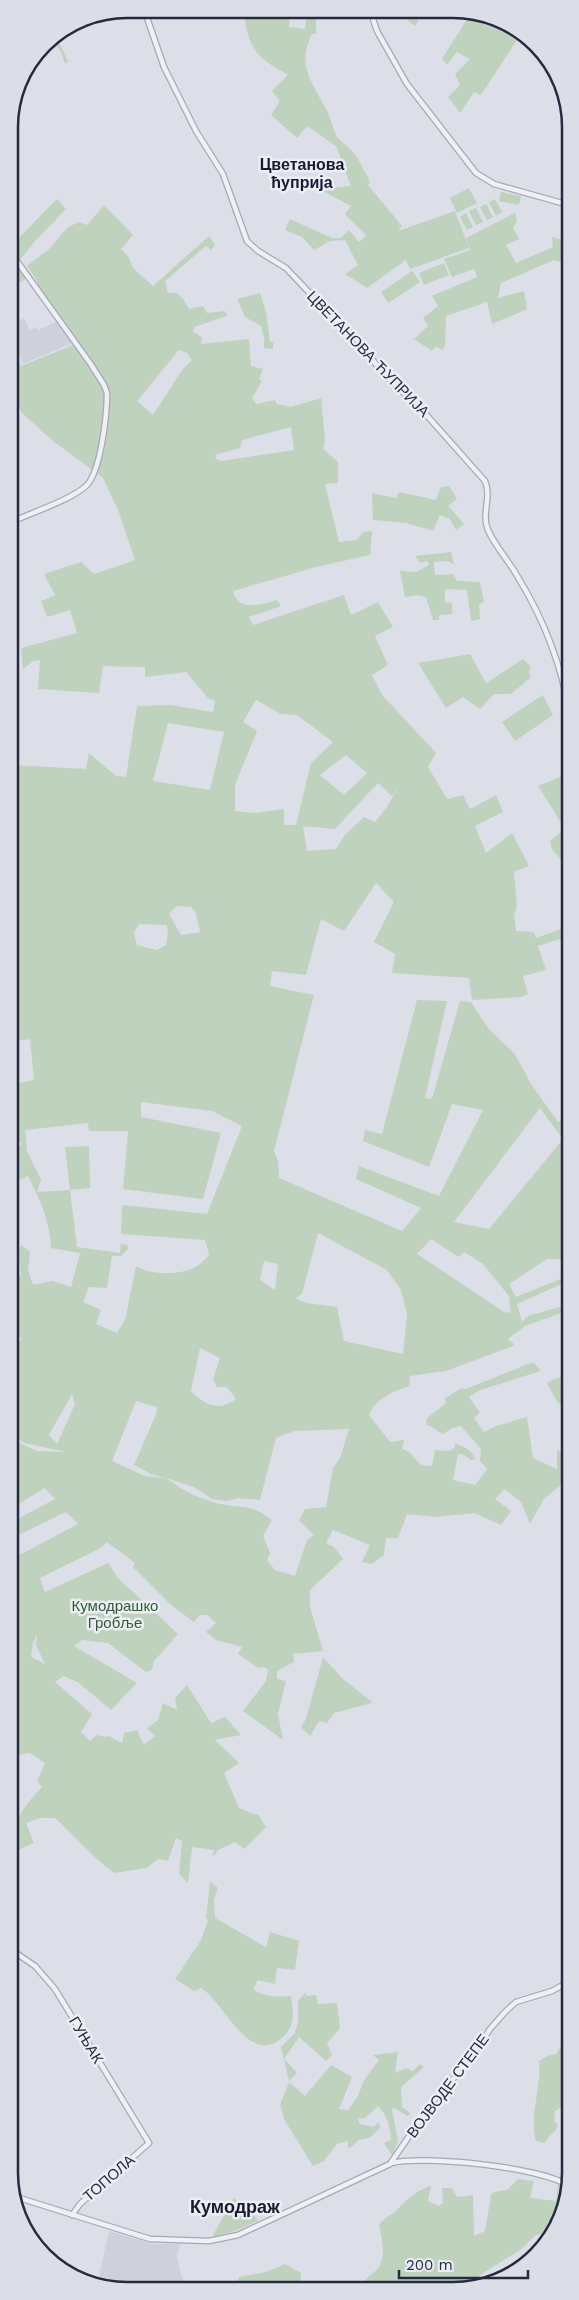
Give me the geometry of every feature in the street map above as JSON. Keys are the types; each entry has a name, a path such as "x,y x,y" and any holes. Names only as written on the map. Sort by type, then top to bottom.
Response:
{"street":[{"name":"ЦВЕТАНОВА ЋУПРИЈА","path":"147,18 164,67 196,131 223,174 247,242 286,268 354,336 382,372 422,410 485,481 488,490 485,517 487,528 519,578 550,640 562,677"},
{"path":"373,18 376,29 407,84 476,172 485,180 499,186 529,192 562,203"},
{"path":"18,263 96,372 106,388 107,397 99,459 94,476 78,491 18,519"},
{"name":"ГУЊАК","path":"18,1955 35,1966 55,1989 149,2143"},
{"name":"ВОЈВОДЕ СТЕПЕ","path":"20,2198 150,2239 219,2240 238,2235 390,2164 434,2100 468,2063 506,2010 518,2002 546,1993 561,1985"},
{"name":"ТОПОЛА","path":"72,2215 80,2204 149,2143"},
{"path":"402,2149 402,2154 406,2161"},
{"path":"390,2164 406,2161 442,2160 512,2170 561,2182"}],"shaded area":[{"path":"24,318 30,330 36,327 38,330 58,321 75,342 23,364 18,352 18,321"},
{"path":"109,2231 152,2244 180,2244 177,2257 180,2272 185,2282 112,2282 99,2279"}],"green space":[{"path":"245,18 290,18 289,27 305,29 306,18 316,18 316,34 312,34 305,55 311,82 328,112 336,135 353,152 370,182 368,185 402,226 398,231 455,211 469,248 410,269 406,260 367,288 345,274 358,265 345,240 330,241 314,250 302,237 285,230 290,219 332,238 341,238 349,230 359,242 366,235 345,214 351,206 319,189 351,186 336,146 307,126 297,138 271,115 280,101 272,91 288,75 264,60 257,53 246,28"},
{"path":"405,18 420,18 415,26"},
{"path":"468,18 488,23 518,39 481,95 474,92 460,113 448,97 460,85 455,74 470,59 457,52 447,65 442,59"},
{"path":"58,42 68,61 65,64 61,51 55,44"},
{"path":"469,188 477,203 457,213 450,198"},
{"path":"501,192 521,196 519,205 499,201"},
{"path":"57,199 66,209 18,262 18,239"},
{"path":"495,199 502,212 496,216 489,202"},
{"path":"486,204 493,217 487,220 480,207"},
{"name":"Кумодрашко Гробље","path":"104,205 133,235 121,249 128,256 133,268 153,286 209,236 215,245 211,250 206,246 165,281 168,293 179,295 189,309 203,306 207,313 225,311 227,316 194,327 193,332 202,337 201,344 249,339 251,366 263,369 259,379 262,381 252,398 256,404 275,400 277,404 291,407 321,398 325,441 323,449 338,462 338,483 325,484 339,542 357,540 363,532 372,531 370,555 316,567 233,591 236,598 240,602 251,605 277,600 281,606 249,617 253,625 344,595 351,615 378,602 393,627 375,636 388,665 372,675 382,695 436,753 428,767 447,799 463,795 470,809 496,795 503,812 475,826 486,853 512,833 529,866 514,872 517,907 514,915 516,931 534,932 536,938 562,929 562,939 538,946 546,970 523,976 528,994 521,997 472,1000 469,978 392,973 395,954 374,942 394,902 376,883 344,931 321,919 306,975 272,971 270,986 314,995 274,1151 278,1161 279,1178 402,1231 421,1208 356,1179 359,1166 439,1196 483,1110 452,1104 429,1167 363,1141 365,1130 382,1134 417,1000 447,1001 425,1098 432,1099 460,1001 471,1002 488,1028 515,1054 531,1084 558,1122 562,1120 562,1137 540,1108 454,1222 489,1229 562,1141 561,1259 547,1259 509,1284 516,1297 561,1278 561,1284 517,1304 522,1322 528,1316 561,1306 561,1313 525,1326 508,1339 515,1345 446,1371 410,1376 409,1386 391,1393 381,1400 369,1415 390,1442 404,1440 402,1449 409,1452 421,1465 432,1466 435,1450 450,1451 455,1447 455,1443 467,1449 475,1459 471,1460 464,1455 458,1454 453,1480 475,1485 487,1469 480,1461 481,1449 461,1426 452,1428 443,1434 426,1424 427,1418 445,1404 445,1398 462,1388 466,1389 533,1362 541,1371 480,1390 469,1397 480,1413 474,1418 484,1432 496,1426 527,1417 533,1458 557,1469 557,1450 561,1453 561,1484 544,1499 530,1524 521,1502 505,1489 495,1499 511,1511 501,1525 474,1513 436,1517 407,1514 398,1538 386,1538 384,1555 372,1564 362,1562 370,1545 333,1530 326,1543 334,1547 343,1559 310,1590 310,1607 323,1651 293,1654 294,1662 277,1671 277,1679 286,1681 278,1714 283,1740 243,1711 266,1681 268,1670 264,1667 258,1668 238,1654 242,1647 216,1640 206,1632 216,1623 207,1615 200,1615 194,1622 171,1605 133,1567 135,1563 107,1542 99,1549 40,1578 45,1592 108,1563 119,1579 178,1634 154,1661 152,1670 146,1672 108,1643 82,1640 74,1646 137,1683 111,1710 79,1683 64,1676 55,1682 92,1714 81,1732 90,1741 97,1735 109,1736 122,1743 124,1733 137,1730 144,1745 155,1736 147,1728 158,1720 163,1703 177,1710 175,1698 187,1685 211,1723 225,1717 241,1735 215,1740 239,1763 224,1773 239,1808 258,1814 266,1827 244,1849 235,1842 218,1850 213,1857 214,1850 192,1847 188,1883 179,1874 182,1841 176,1838 168,1861 158,1859 147,1868 114,1873 55,1818 40,1818 26,1823 34,1843 18,1850 18,1819 30,1800 42,1787 37,1781 45,1763 30,1753 18,1755 18,1556 78,1524 66,1512 18,1535 18,1519 55,1499 45,1488 18,1504 18,1443 37,1451 66,1452 24,1443 18,1439 18,1341 22,1340 18,1334 18,1275 21,1275 19,1252 21,1245 30,1252 28,1270 33,1285 53,1281 71,1287 80,1253 51,1248 49,1229 37,1193 28,1176 18,1180 18,1148 22,1143 18,1141 18,1083 34,1080 30,1039 18,1041 18,765 86,769 89,753 116,776 126,777 137,706 171,705 213,712 215,701 208,698 186,672 145,677 145,667 103,666 99,693 38,689 40,660 33,661 23,669 21,648 77,633 70,610 47,617 41,601 55,595 44,574 81,562 94,574 135,560 118,510 103,478 53,441 22,413 18,406 18,358 21,366 73,345 86,359 35,285 38,282 27,266 49,249 68,227 79,222 87,225","holes":["179,350 187,353 192,360 182,370 153,415 137,401","291,427 294,450 221,461 216,459 215,455 240,448 242,440","256,700 281,714 297,715 333,742 311,763 296,825 284,825 284,809 256,813 235,811 235,785 257,731 243,722","168,723 224,732 210,790 153,781","346,755 367,773 344,795 320,775","378,783 392,796 399,786 387,807 375,822 364,817 344,836 336,849 307,851 303,826 335,829","177,906 191,907 196,913 200,932 181,935 169,914","139,924 167,925 166,945 156,950 137,945 134,933","141,1102 212,1111 242,1126 207,1214 122,1205 121,1234 205,1240 209,1254 196,1267 176,1273 154,1272 136,1266 125,1320 117,1333 96,1324 101,1310 83,1302 89,1287 107,1288 112,1256 121,1256 129,1248 127,1245 121,1244 120,1253 77,1247 70,1190 37,1192 41,1180 27,1151 25,1130 88,1123 89,1131 128,1131 123,1189 203,1199 221,1133 141,1117","318,1233 387,1270 401,1290 407,1314 403,1354 344,1341 337,1307 306,1303 296,1298 302,1294","431,1239 459,1257 464,1252 483,1264 509,1296 511,1313 504,1312 417,1254","264,1261 278,1264 275,1290 260,1280","200,1348 220,1358 213,1379 217,1387 227,1387 236,1399 223,1405 212,1405 201,1400 191,1391","72,1394 75,1404 57,1444 49,1435","136,1401 157,1407 157,1412 134,1465 151,1474 165,1478 145,1476 112,1461","349,1429 340,1458 333,1468 326,1507 305,1509 299,1520 314,1535 307,1540 295,1576 275,1570 267,1560 270,1553 263,1536 272,1520 252,1509 206,1500 184,1490 166,1478 194,1487 212,1499 227,1501 239,1498 260,1500 276,1438 294,1431","37,1635 36,1645 45,1664 31,1657 33,1642"]},
{"path":"476,208 483,222 476,225 469,211"},
{"path":"466,213 473,227 467,230 460,217"},
{"path":"515,213 517,222 513,227 519,239 506,245 516,263 553,247 552,237 562,239 562,262 554,260 501,283 498,298 524,291 527,309 492,324 487,302 446,316 445,346 442,350 436,346 432,351 414,339 428,326 423,318 438,306 432,296 477,277 474,269 452,277 444,259 470,250 466,238"},
{"path":"18,262 29,277 18,284"},
{"path":"444,263 449,275 424,285 419,273"},
{"path":"412,271 420,282 388,303 381,292"},
{"path":"260,293 266,312 270,342 273,342 273,349 264,348 261,326 245,317 237,299"},
{"path":"449,486 457,499 448,506 464,524 456,530 450,519 440,515 433,531 406,523 373,520 372,493 396,498 399,492 436,500 441,487"},
{"path":"451,552 454,565 448,561 434,562 435,575 453,574 457,581 480,582 484,602 479,604 480,619 471,621 467,590 445,589 445,602 452,603 452,614 439,615 439,620 433,620 426,597 417,595 405,597 400,571 416,572 429,565 427,561 420,563 415,556"},
{"path":"470,654 486,683 523,659 531,667 529,672 531,677 511,694 494,694 480,709 463,697 446,708 418,663"},
{"path":"543,695 553,715 515,741 502,722"},
{"path":"562,776 562,824 538,786"},
{"path":"562,832 562,860 552,850 550,841"},
{"path":"89,1146 90,1188 70,1190 65,1147"},
{"path":"561,1377 561,1406 547,1383"},
{"path":"323,1657 343,1679 372,1703 334,1713 327,1723 319,1721 310,1736 301,1727 306,1719"},
{"path":"210,1882 218,1888 214,1899 215,1918 266,1947 270,1932 299,1941 295,1970 277,1968 275,1984 258,1980 253,1989 266,1995 291,1996 292,2024 282,2038 270,2045 259,2045 248,2039 201,1988 194,1991 175,1979 201,1940 208,1920 206,1918"},
{"path":"306,1992 306,1996 316,1995 318,2004 337,2003 340,2028 327,2043 332,2055 326,2061 299,2037 284,2059 297,2073 289,2081 281,2047 295,2033 298,2021 298,2001"},
{"path":"561,2047 561,2108 555,2111 554,2121 558,2125 556,2130 545,2143 536,2141 534,2131 539,2061 547,2056 556,2054"},
{"path":"398,2052 395,2073 406,2068 413,2071 420,2064 424,2067 401,2087 402,2107 410,2113 408,2116 394,2108 392,2109 398,2141 393,2154 391,2154 384,2143 391,2140 390,2130 386,2117 378,2106 365,2118 358,2119 360,2124 373,2127 379,2122 380,2128 369,2138 358,2140 353,2146 348,2148 348,2141 337,2144 324,2161 313,2166 285,2121 280,2105 289,2082 305,2096 331,2065 352,2077 339,2109 348,2110 358,2096 364,2080 379,2060 373,2055"},
{"path":"518,2179 534,2181 530,2198 556,2201 558,2184 561,2186 558,2202 544,2233 536,2235 520,2250 475,2280 467,2282 365,2282 378,2268 382,2260 379,2225 412,2195 431,2186 428,2201 439,2206 443,2203 442,2188 452,2188 457,2197 473,2195 474,2236 485,2231 491,2195 494,2192 507,2190"},
{"path":"234,2198 240,2203 245,2201 258,2221 235,2231 214,2237 213,2235"},
{"path":"285,2264 301,2273 300,2282 237,2282 239,2277 266,2272"}],"district":[{"name":"Цветанова ћуприја","path":"302,173"},
{"name":"Кумодраж","path":"235,2207"}]}
